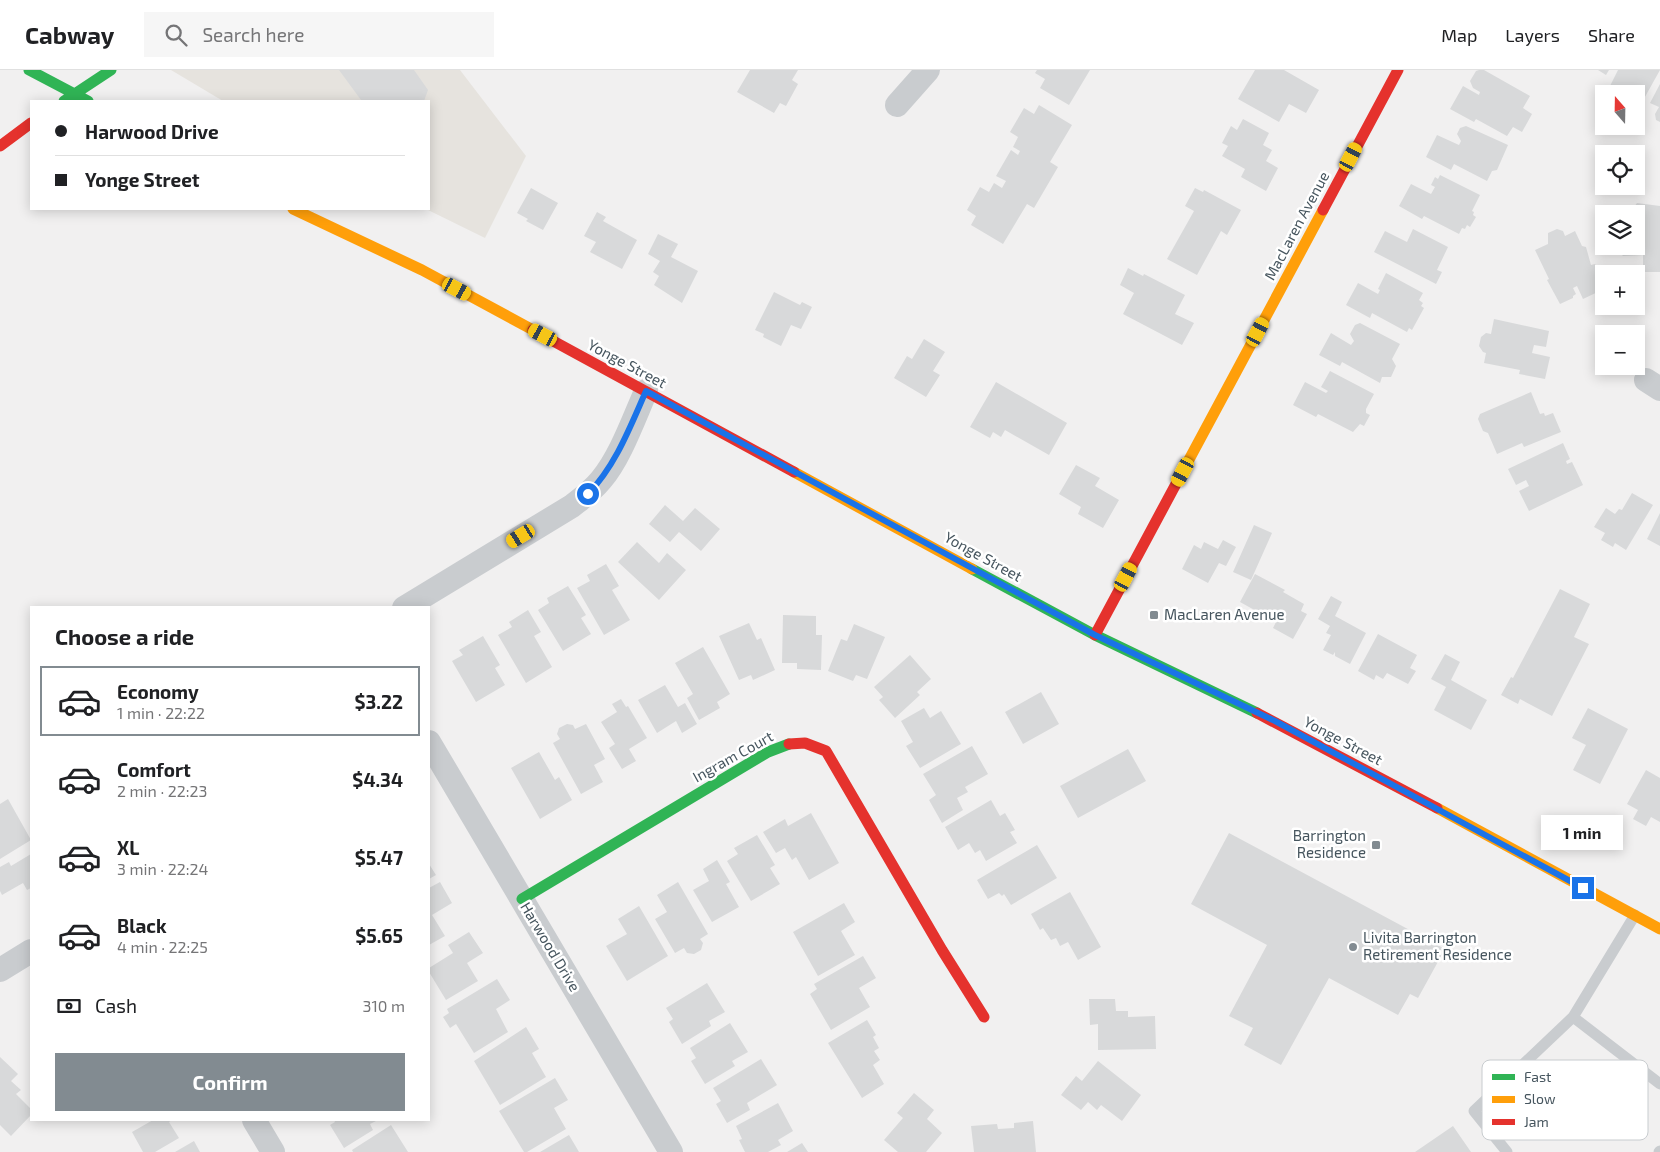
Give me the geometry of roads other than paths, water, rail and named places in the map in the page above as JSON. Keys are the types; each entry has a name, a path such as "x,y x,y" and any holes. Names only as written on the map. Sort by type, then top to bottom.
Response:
{"main road":[{"path":"29,70 86,100"},
{"path":"66,100 111,70"},
{"name":"MacLaren Avenue","path":"1095,635 1398,70"},
{"path":"0,146 30,124"},
{"name":"Yonge Street","path":"295,210 422,270 1095,635 1275,721 1660,929"},
{"name":"Ingram Court","path":"522,899 768,752 788,744 809,743 826,751 942,950 984,1017"}],"street":[{"path":"897,105 928,70"},
{"path":"407,606 572,506 588,494 602,479 618,452 646,391"},
{"name":"Harwood Drive","path":"430,744 671,1152"},
{"path":"0,970 30,952"},
{"path":"255,1121 273,1152"}],"lane":[{"path":"1528,1060 1573,1017 1635,915"},
{"path":"1573,1017 1629,1060"},
{"path":"1648,1075 1660,1084"},
{"path":"1482,1103 1474,1111 1482,1121"},
{"path":"1497,1140 1507,1152"}],"place":[{"name":"MacLaren Avenue","path":"1154,615"},
{"name":"Barrington Residence","path":"1376,845"},
{"name":"Livita Barrington Retirement Residence","path":"1353,947"}]}
